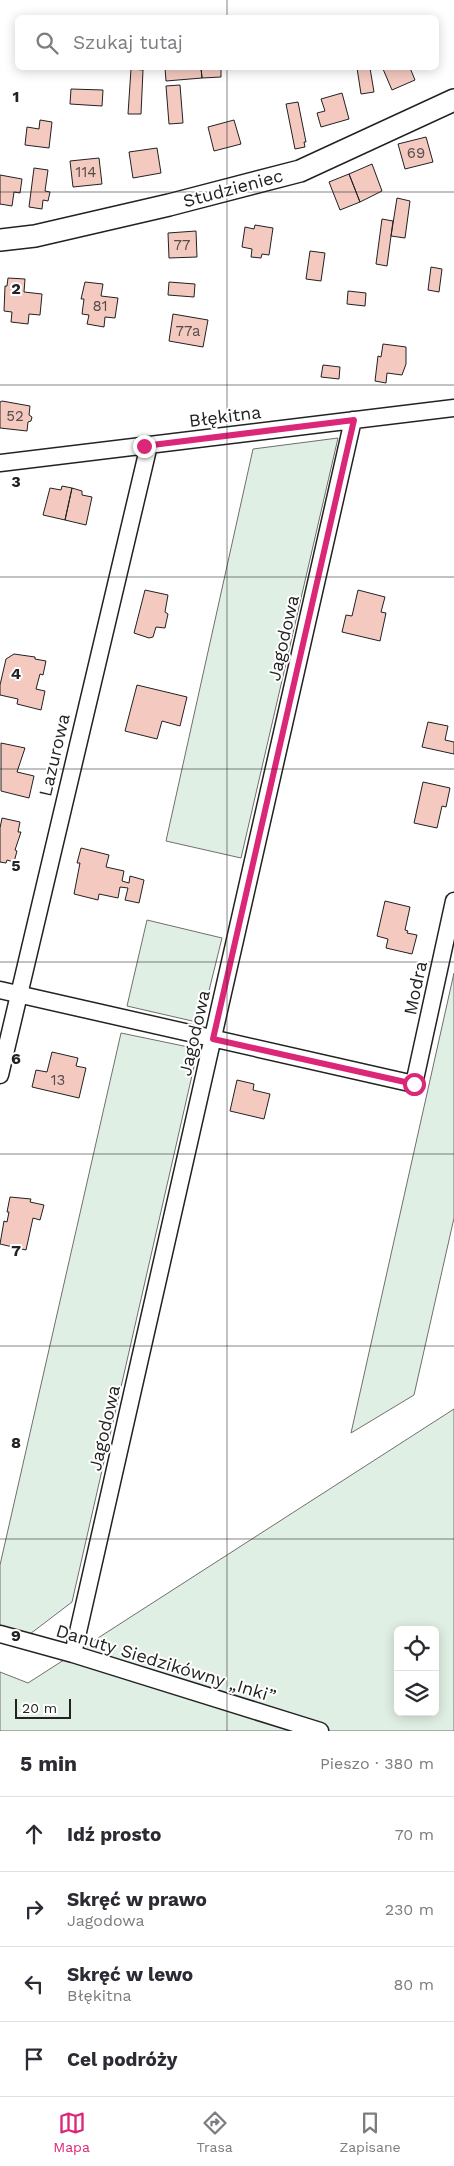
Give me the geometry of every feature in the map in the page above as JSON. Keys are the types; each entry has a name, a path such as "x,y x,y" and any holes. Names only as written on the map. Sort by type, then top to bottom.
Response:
{"street":[{"name":"Studzieniec","path":"0,240 35,236 121,216 300,170 454,100"},
{"name":"Błękitna","path":"0,463 454,408"},
{"name":"Jagodowa","path":"73,1654 354,420"},
{"name":"Lazurowa","path":"0,1075 149,445"},
{"name":"Modra","path":"213,1039 414,1084 454,901"},
{"path":"0,990 213,1039"},
{"name":"Danuty Siedzikówny „Inki”","path":"0,1634 73,1654 320,1731"}],"green space":[{"path":"338,438 241,858 166,841 253,449"},
{"path":"147,920 222,938 201,1023 127,1006"},
{"path":"454,973 454,1218 414,1395 351,1433"},
{"path":"121,1033 198,1049 72,1602 30,1634 0,1625 0,1565"},
{"path":"454,1409 454,1731 0,1731 0,1672 28,1683"}],"building":[{"path":"131,70 143,70 141,114 128,114"},
{"path":"165,70 201,70 202,78 166,81"},
{"path":"201,70 221,70 221,77 202,78"},
{"path":"357,70 370,70 374,92 361,94"},
{"path":"383,70 411,70 415,80 392,90"},
{"path":"180,85 183,123 169,124 166,86"},
{"path":"71,89 103,90 102,106 70,104"},
{"path":"342,93 349,119 321,127 317,113 325,111 321,99"},
{"path":"298,102 306,142 304,142 305,147 295,149 286,104"},
{"path":"40,120 52,122 49,148 25,145 27,127 39,129"},
{"path":"234,120 241,144 214,151 208,127"},
{"path":"426,137 433,162 405,169 398,144"},
{"path":"157,148 161,173 133,178 129,152"},
{"path":"99,158 102,184 73,187 70,161"},
{"path":"372,164 382,191 360,202 349,174"},
{"path":"34,168 48,170 45,191 50,192 48,201 43,200 42,209 29,207"},
{"path":"349,174 360,202 340,210 329,182"},
{"path":"0,175 22,179 20,193 14,192 12,206 0,204"},
{"path":"397,198 410,201 405,238 391,236"},
{"path":"382,219 393,221 387,266 376,264"},
{"path":"255,225 273,228 269,255 262,254 261,258 251,257 252,249 242,247 245,227 254,229"},
{"path":"196,231 197,257 169,258 168,233"},
{"path":"310,251 325,253 321,281 306,279"},
{"path":"431,267 442,269 439,292 428,290"},
{"path":"8,278 25,279 24,292 42,294 40,315 29,314 28,324 11,322 12,312 4,311 5,286 7,286"},
{"path":"85,282 103,284 101,296 118,298 115,318 105,317 104,327 87,324 89,315 82,314 84,299 81,299"},
{"path":"169,282 195,284 194,297 168,295"},
{"path":"348,291 366,293 365,306 347,304"},
{"path":"173,314 208,320 203,347 169,341"},
{"path":"383,344 406,347 406,364 402,375 387,373 386,383 375,381 378,356 381,357"},
{"path":"323,365 340,367 339,379 321,377"},
{"path":"0,402 30,406 29,415 32,417 31,421 28,422 27,431 0,428"},
{"path":"62,486 72,488 65,520 43,515 50,488 61,490"},
{"path":"72,488 82,491 82,495 92,497 86,525 65,520"},
{"path":"145,590 168,595 165,612 168,614 165,628 156,627 153,637 149,638 134,633"},
{"path":"358,590 385,597 381,612 386,613 380,641 342,632 346,615 352,616"},
{"path":"14,654 35,657 35,659 46,661 43,675 40,674 36,689 45,691 41,710 17,704 18,699 0,695 0,685 6,659"},
{"path":"137,685 187,697 180,726 162,721 157,739 125,731"},
{"path":"428,722 448,726 445,740 454,742 454,754 422,747"},
{"path":"1,743 25,748 17,772 34,776 29,798 1,791"},
{"path":"423,782 450,788 446,807 442,806 437,828 414,823"},
{"path":"2,818 20,822 18,832 21,832 15,850 17,851 14,862 7,860 6,863 0,862 0,828"},
{"path":"81,848 109,855 106,867 124,871 122,881 129,883 130,876 144,880 139,903 125,900 128,888 120,887 118,898 99,894 98,900 74,894 80,863 77,863"},
{"path":"385,901 410,907 405,930 408,931 407,933 417,935 412,954 386,948 388,939 377,936"},
{"path":"52,1052 78,1058 76,1066 86,1068 79,1098 32,1087 36,1070 47,1072"},
{"path":"237,1080 254,1084 253,1090 270,1094 264,1119 230,1111"},
{"path":"10,1197 31,1199 30,1202 44,1205 40,1220 33,1218 26,1250 0,1244 4,1221 7,1222"}],"route":[{"path":"144,446 354,420 213,1039 414,1084"}]}
